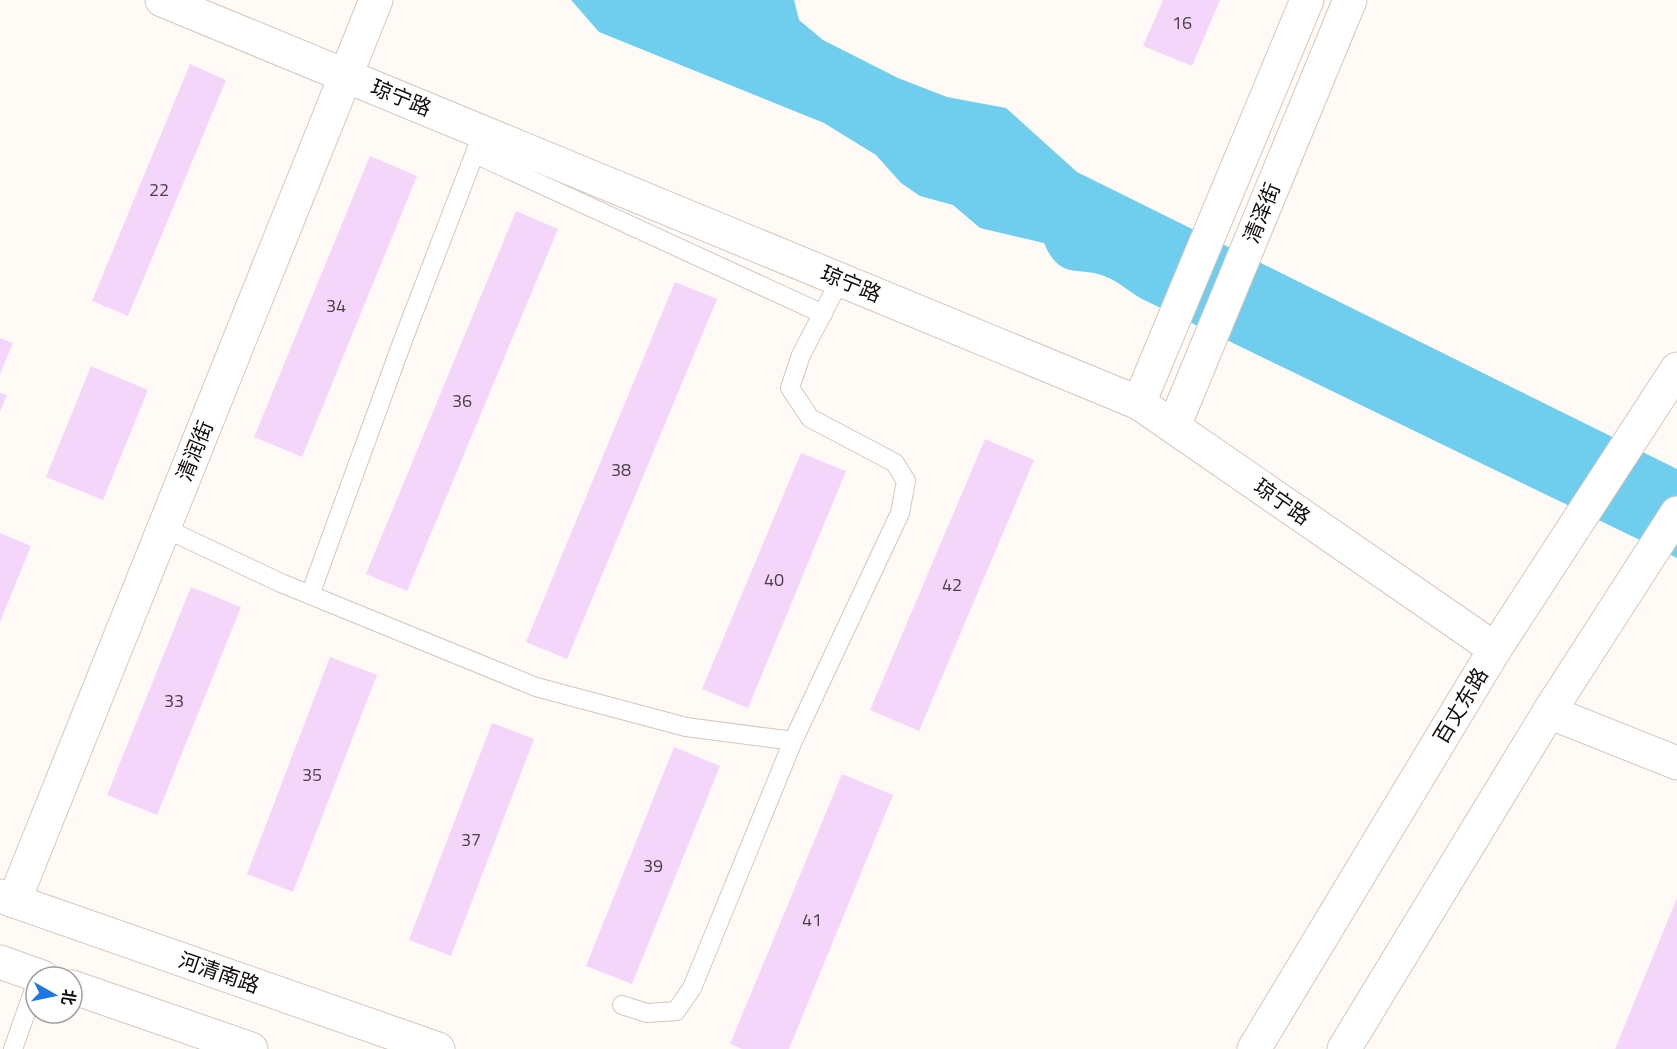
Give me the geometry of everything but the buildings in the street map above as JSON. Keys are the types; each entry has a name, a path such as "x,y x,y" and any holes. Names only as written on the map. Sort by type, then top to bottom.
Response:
{"street":[{"name":"琼宁路","path":"162,0 345,75 479,143 840,280 1139,404 1495,649"},
{"name":"清润街","path":"7,899 164,528 376,0"},
{"name":"清泽街","path":"1139,404 1307,0"},
{"name":"清泽街","path":"1174,426 1350,0"},
{"name":"百丈东路","path":"1254,1049 1495,649 1677,369"},
{"path":"1344,1049 1549,712 1677,513"},
{"path":"1549,712 1677,764"},
{"name":"河清南路","path":"7,899 438,1049"},
{"path":"0,962 24,972"},
{"path":"84,991 251,1049"}],"lane":[{"path":"310,595 403,340 479,143 823,314"},
{"path":"622,1005 647,1013 676,1011 692,988 793,741 900,513 906,481 895,463 810,418 790,388 801,355 840,280"},
{"path":"164,528 310,595 536,687 686,727 793,741"},
{"path":"13,1049 24,1019"}],"water":[{"path":"571,0 794,0 799,20 823,40 898,78 947,97 1006,108 1077,172 1677,469 1677,558 1140,298 1109,278 1064,268 1050,255 1044,243 980,228 953,205 920,196 901,183 876,155 824,123 599,32"}]}
